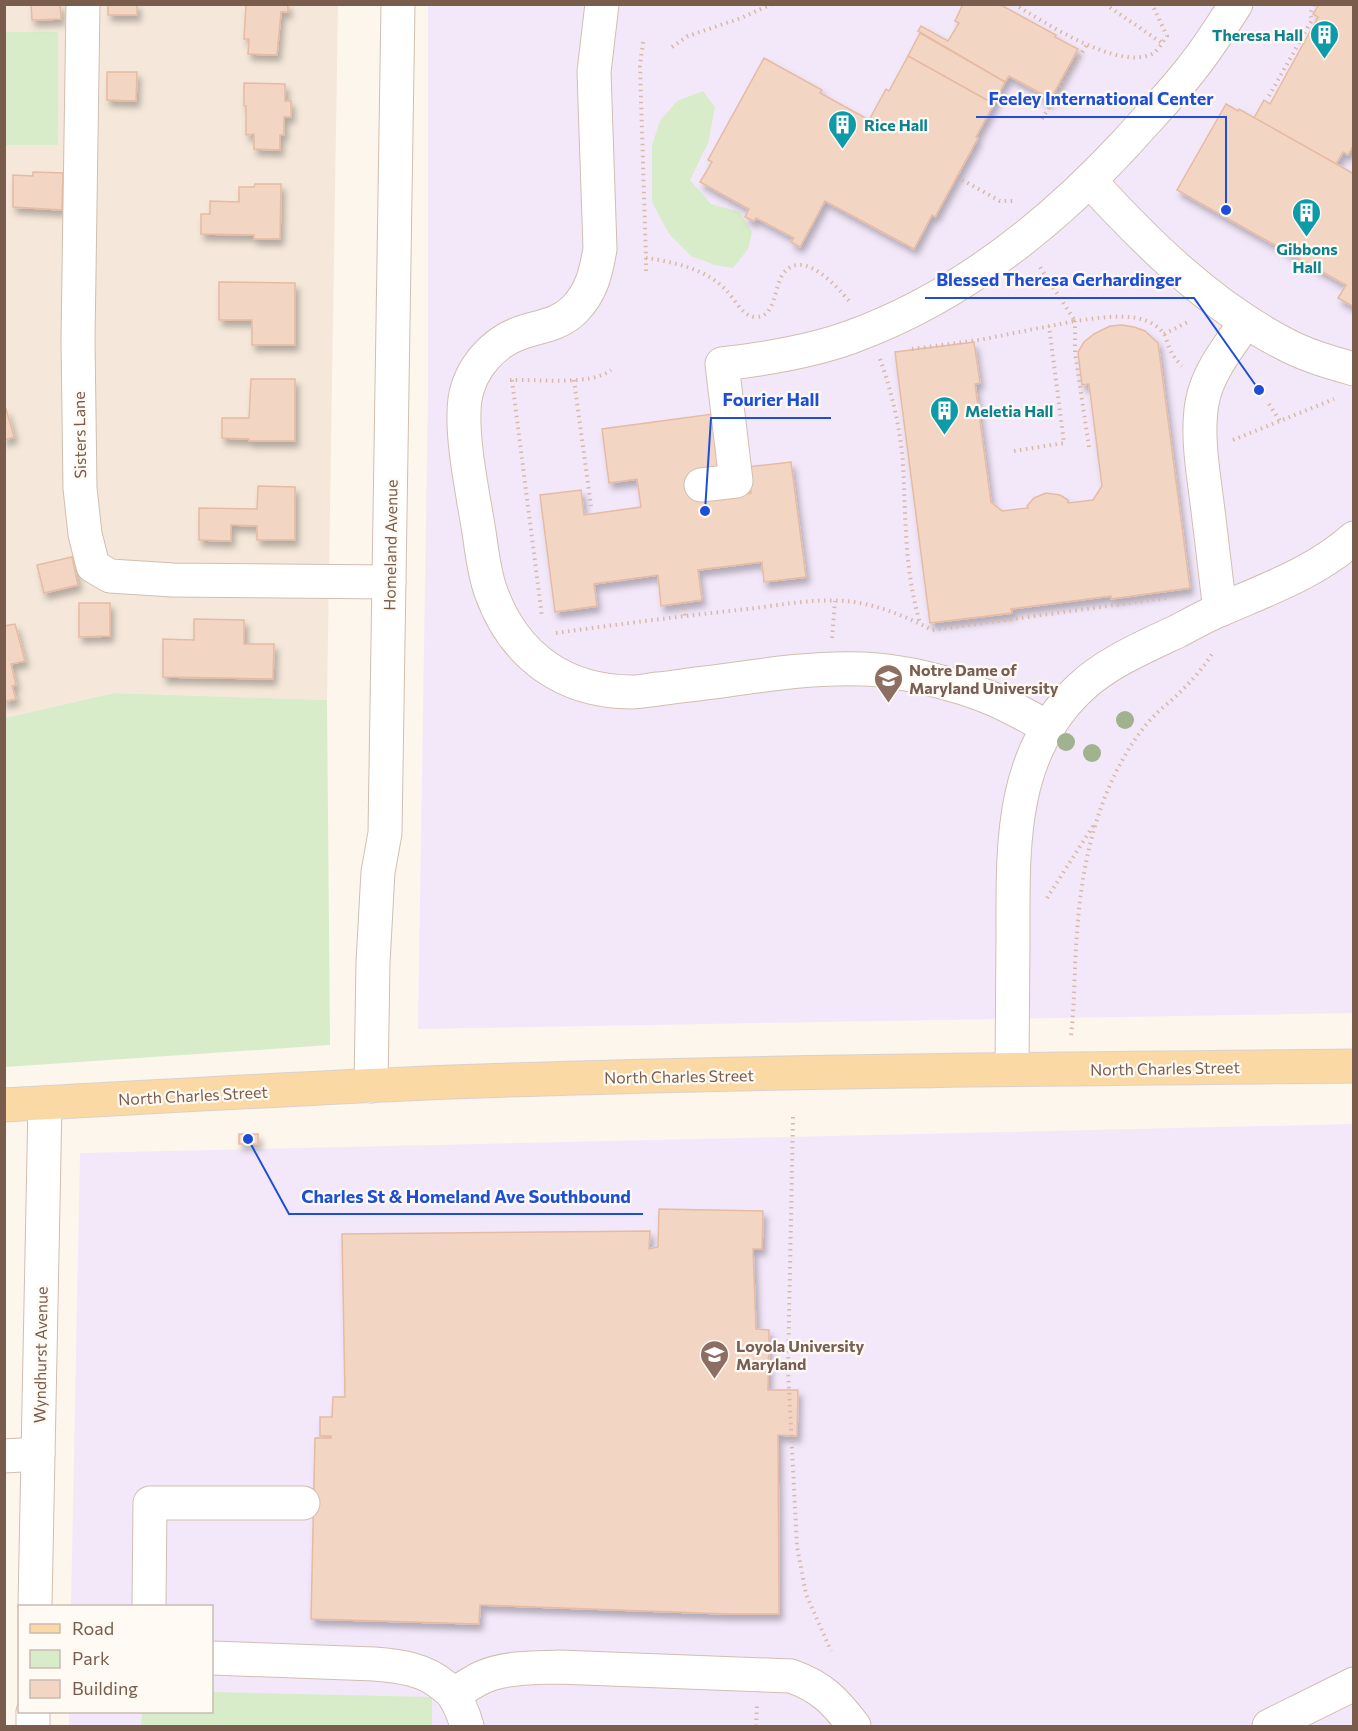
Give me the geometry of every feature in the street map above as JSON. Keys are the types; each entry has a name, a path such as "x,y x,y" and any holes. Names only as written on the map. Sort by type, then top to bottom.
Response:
{"main road":[{"name":"North Charles Street","path":"4,1105 371,1086 666,1076 1012,1069 1353,1066"}],"street":[{"name":"Sisters Lane","path":"83,4 78,340 80,465 85,534 93,566 110,576 152,579 389,582"},
{"name":"Homeland Avenue","path":"371,1086 373,962 378,872 385,833 399,4"},
{"path":"602,4 594,72 600,249 595,278 573,312 555,323 502,341 489,352 478,366 465,399 464,421 467,453 484,564 490,591 501,616 529,636 533,658 548,669 568,680 607,690 632,692 782,673 865,669 899,673 964,689 992,699 1048,728"},
{"path":"701,485 736,481 722,364 810,349 851,337 935,298 1008,251 1090,181 1164,101 1195,65 1236,4"},
{"path":"1090,181 1117,210 1216,302 1292,348 1353,369"},
{"path":"1220,610 1202,453 1200,428 1202,402 1208,382 1222,356 1246,322"},
{"path":"1012,1069 1014,839 1020,798 1029,765 1048,728 1063,706 1081,687 1101,673 1137,651 1310,569 1345,546 1353,538"},
{"name":"Wyndhurst Avenue","path":"35,1605 45,1103"},
{"path":"4,1456 38,1454"},
{"path":"149,1605 150,1503 303,1503"},
{"path":"213,1658 399,1666 420,1671 453,1694 467,1726"},
{"path":"453,1694 483,1677 526,1668 559,1667 791,1676 812,1684 825,1694 854,1726"},
{"path":"1269,1726 1353,1684"}],"path":[{"path":"672,47 688,36 741,18 772,4"},
{"path":"1014,4 1077,40 1116,55 1128,57 1154,53 1167,36 1152,4"},
{"path":"1106,4 1195,65"},
{"path":"1269,96 1312,20 1310,14 1314,4"},
{"path":"643,42 640,66 645,272"},
{"path":"1042,119 1087,44"},
{"path":"957,177 1000,201 1047,201 1056,212"},
{"path":"646,258 680,265 715,279 746,314 753,317 762,316 769,311 783,274 789,268 799,266 810,267 821,273 836,286 853,307"},
{"path":"1038,263 1075,321 1075,353 1089,447"},
{"path":"901,350 979,340 1075,321 1125,316 1139,318 1164,334 1174,358 1187,369"},
{"path":"1164,334 1195,318"},
{"path":"1014,451 1064,443 1049,326"},
{"path":"878,353 888,382 898,426 903,462 907,562 920,624"},
{"path":"504,380 574,380 605,375 611,370"},
{"path":"512,380 529,636 685,616 835,601 884,609 932,630 1168,598"},
{"path":"574,380 591,506"},
{"path":"1202,453 1335,398"},
{"path":"1269,404 1280,421"},
{"path":"683,602 685,616"},
{"path":"1013,926 1030,923 1096,820 1131,746 1156,714 1205,666 1216,647 1220,633 1220,610"},
{"path":"1071,1035 1082,890 1096,820"},
{"path":"793,1117 788,1370 797,1547 806,1594 831,1651"}],"shaded area":[{"path":"4,5 338,5 327,700 114,693 5,718"},
{"name":"Notre Dame of Maryland University","path":"428,5 1353,5 1353,1013 418,1029 428,393"},
{"name":"Loyola University Maryland","path":"1353,1124 1353,1726 69,1726 69,1713 213,1713 213,1605 71,1605 80,1153"}],"green space":[{"path":"5,32 58,32 58,145 5,145"},
{"path":"703,91 715,107 708,143 690,180 711,204 740,212 752,232 748,249 733,268 715,265 691,256 669,234 652,202 652,145 660,121 677,101"},
{"path":"114,693 327,700 330,1045 5,1067 5,718"},
{"path":"213,1692 432,1697 432,1726 141,1726 142,1713 213,1713"}],"building":[{"path":"31,4 60,4 61,19 32,20"},
{"path":"108,4 137,4 137,15 108,15"},
{"path":"246,4 288,4 288,12 281,12 277,55 248,54 249,39 244,39"},
{"path":"963,4 999,4 1078,49 1049,102 1041,98 1042,94 1009,76 1005,82 918,31 921,26 948,41 959,23 955,21"},
{"name":"Theresa Hall","path":"1319,4 1354,4 1354,144 1348,155 1343,152 1336,164 1254,118 1264,100 1270,104 1318,17 1313,14"},
{"path":"920,33 1005,82 994,104 908,56"},
{"name":"Rice Hall","path":"908,56 994,104 935,217 932,215 914,249 825,201 800,247 791,242 794,238 756,218 754,221 745,217 749,209 700,182 712,162 708,160 764,58 822,90 820,93 869,120 886,89 889,91"},
{"path":"107,72 137,72 136,101 107,100"},
{"path":"244,83 285,84 285,101 291,101 291,117 284,117 284,135 280,135 280,150 254,149 254,134 246,135"},
{"name":"Gibbons Hall","path":"1226,104 1238,111 1239,109 1354,174 1354,307 1338,298 1346,285 1177,190"},
{"path":"33,172 63,173 62,210 13,207 13,175 33,176"},
{"path":"255,184 281,184 280,239 254,239 254,235 201,234 201,214 210,214 210,201 239,202 239,187 254,187"},
{"path":"219,282 295,283 295,345 252,345 252,320 219,320"},
{"name":"Meletia Hall","path":"1122,325 1145,331 1158,343 1190,588 1011,609 1012,613 930,623 895,352 974,342 980,383 975,384 991,502 1002,511 1028,508 1027,506 1034,498 1046,493 1060,495 1068,500 1068,503 1093,500 1102,486 1089,384 1082,385 1078,352 1084,342 1094,334 1110,326"},
{"path":"251,379 295,379 295,441 249,441 249,439 222,438 222,418 249,418"},
{"path":"4,409 6,409 14,437 4,440"},
{"path":"713,414 720,468 698,500 751,493 748,467 791,462 806,577 764,582 762,562 698,570 702,600 661,606 658,575 594,584 597,606 555,612 540,495 581,490 584,515 641,507 637,479 609,483 602,429"},
{"path":"258,486 295,487 295,540 257,540 257,526 231,525 231,541 199,540 199,508 257,509"},
{"path":"72,557 78,585 44,593 37,565"},
{"path":"79,603 110,603 110,636 79,637"},
{"path":"194,619 244,620 244,644 274,644 273,679 163,677 163,639 194,640"},
{"path":"15,624 25,661 11,664 16,685 12,686 16,699 4,702 4,626"},
{"path":"239,1134 258,1134 258,1144 239,1144"},
{"path":"659,1209 763,1211 762,1249 753,1249 756,1329 769,1330 768,1390 798,1390 797,1436 778,1435 779,1614 480,1605 479,1624 311,1619 315,1438 331,1438 331,1436 320,1436 320,1417 332,1417 333,1397 345,1397 342,1234 650,1231 649,1249 658,1247"}],"place":[{"name":"Theresa Hall","path":"1324,60"},
{"name":"Rice Hall","path":"843,150"},
{"name":"Feeley International Center","path":"1226,210"},
{"name":"Gibbons Hall","path":"1307,238"},
{"name":"Blessed Theresa Gerhardinger","path":"1259,390"},
{"name":"Meletia Hall","path":"944,436"},
{"name":"Fourier Hall","path":"705,511"},
{"name":"Notre Dame of Maryland University","path":"888,704"},
{"name":"Charles St & Homeland Ave Southbound","path":"248,1139"},
{"name":"Loyola University Maryland","path":"715,1380"}]}
